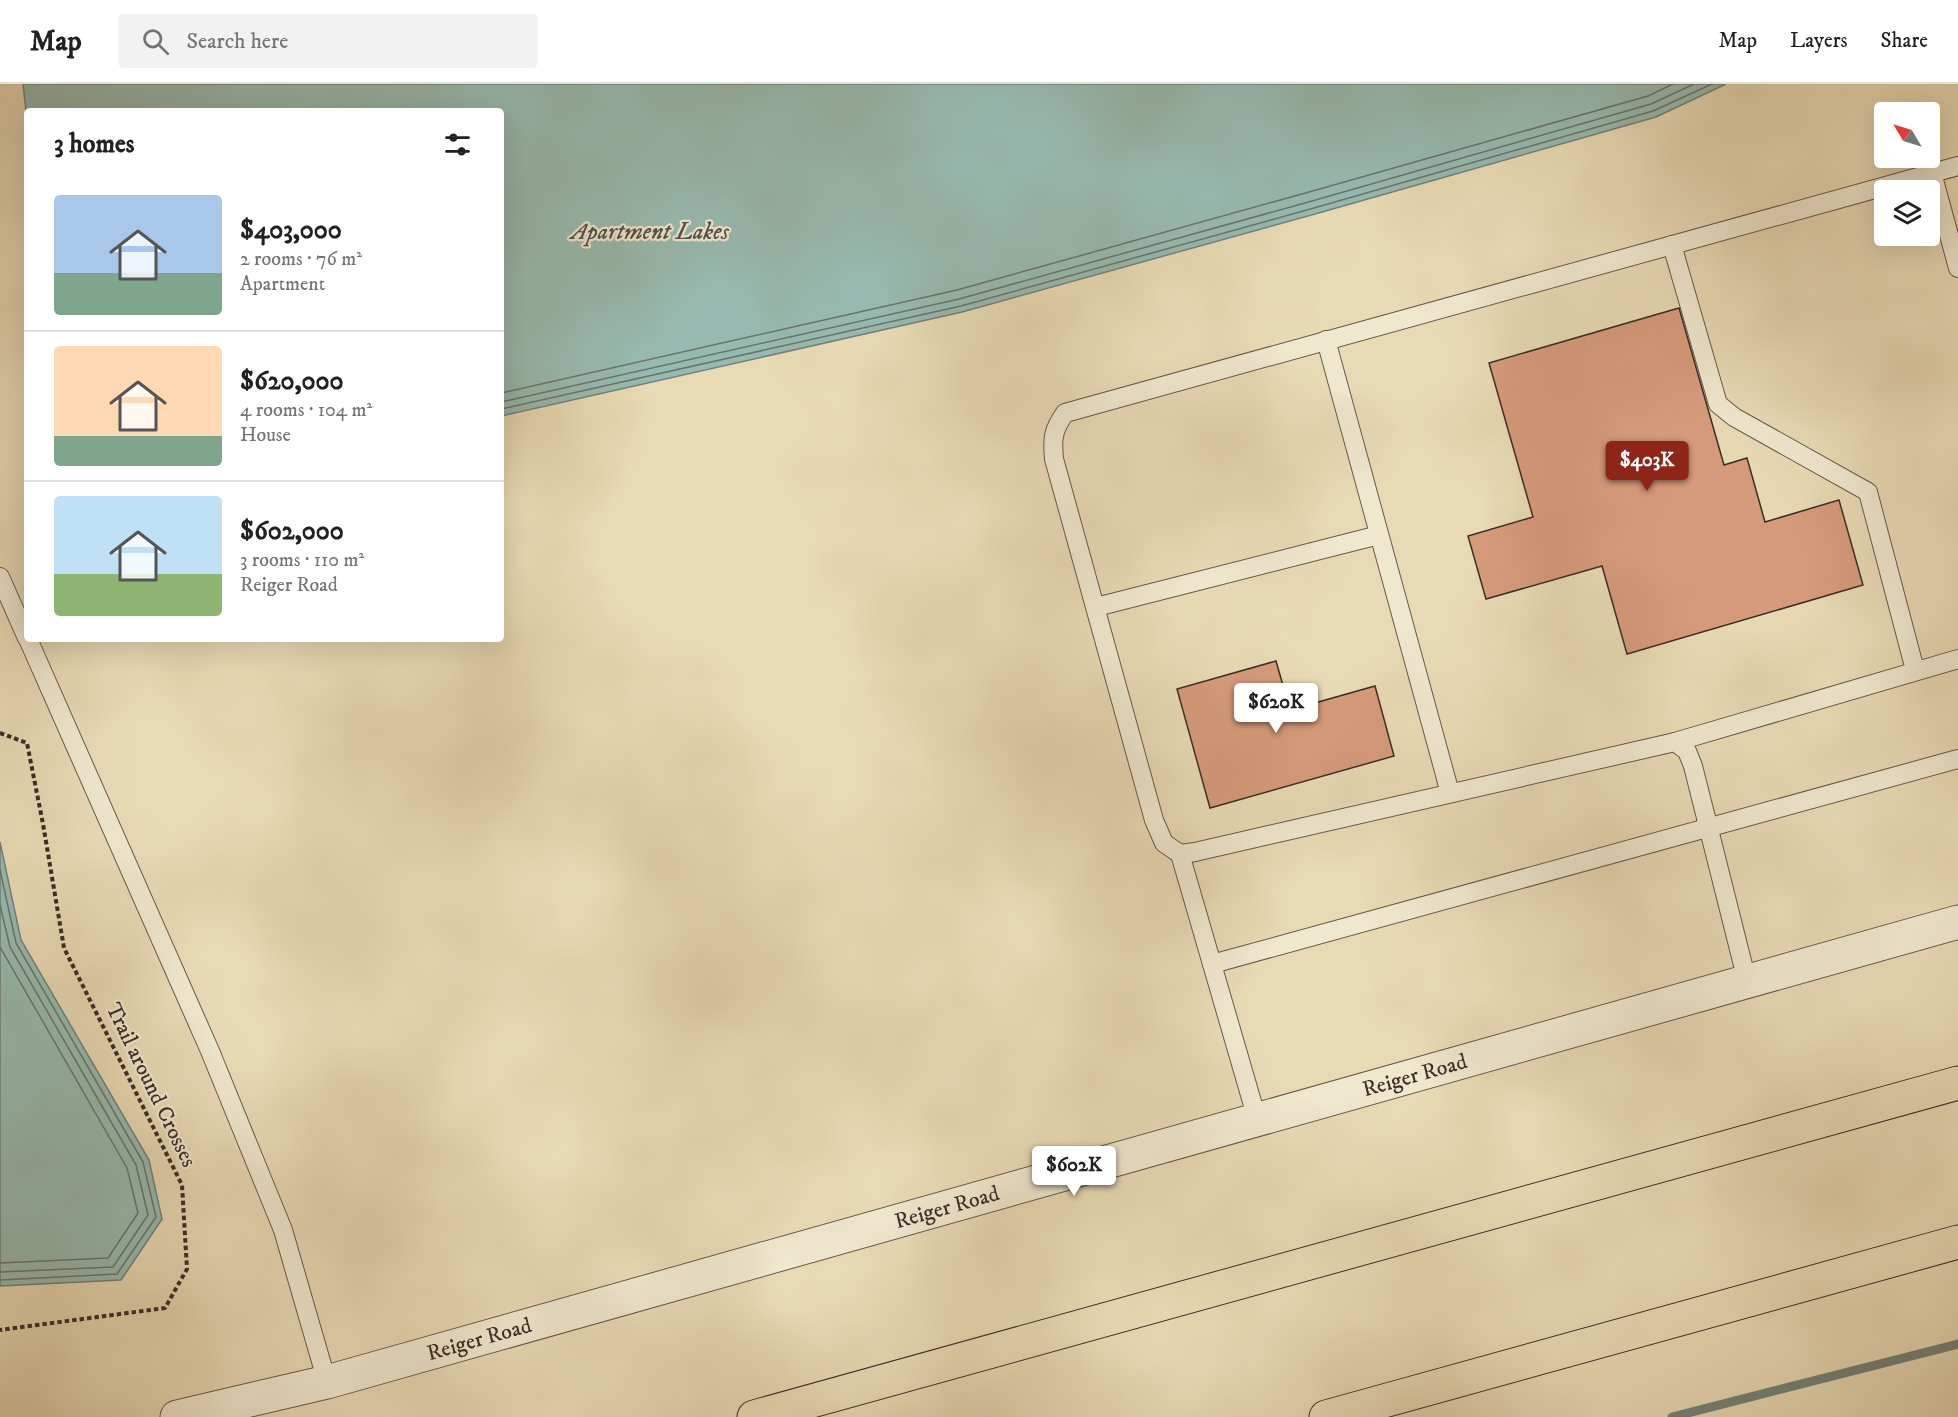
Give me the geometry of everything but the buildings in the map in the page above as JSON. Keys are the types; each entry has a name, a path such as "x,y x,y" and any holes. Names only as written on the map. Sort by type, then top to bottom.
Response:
{"highway":[{"path":"754,1417 1958,1083"},
{"path":"1326,1417 1958,1242"}],"street":[{"name":"Reiger Road","path":"177,1417 327,1382 1958,921"}],"lane":[{"path":"1257,1119 1180,854 1164,843 1154,820 1054,459 1055,428 1065,412 1958,166"},
{"path":"1932,174 1958,268"},
{"path":"1672,245 1718,404 1734,417 1868,492 1915,670"},
{"path":"1326,340 1450,793"},
{"path":"1096,608 1379,535"},
{"path":"0,577 24,631"},
{"path":"29,642 206,1041 284,1230 327,1382"},
{"path":"1180,854 1675,742 1958,659"},
{"path":"1675,742 1687,751 1693,766 1747,981"},
{"path":"1212,964 1958,759"}],"path":[{"name":"Trail around Crosses","path":"0,733 27,743 64,948 182,1185 187,1269 165,1308 0,1330"}],"water":[{"name":"Apartment Lakes","path":"23,84 1726,84 1656,117 962,312 504,415 504,108 26,108"},
{"path":"0,842 21,940 149,1160 162,1219 121,1280 0,1286"}],"waterway":[{"path":"1672,1417 1958,1344"}]}
